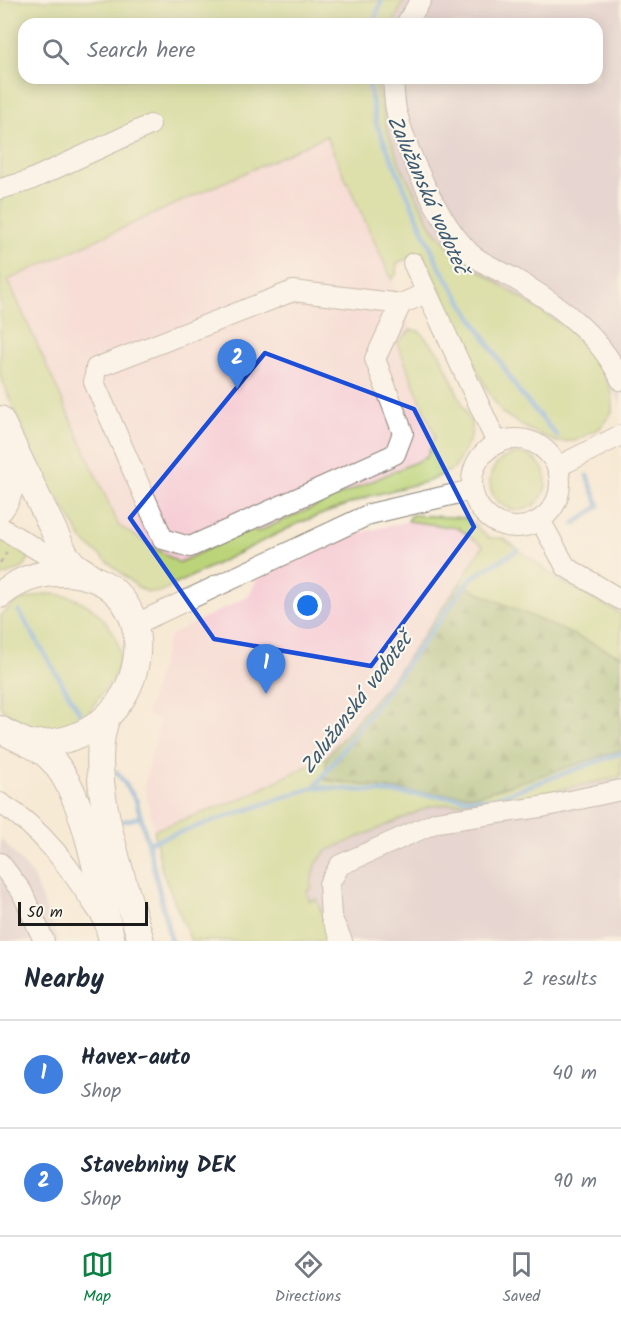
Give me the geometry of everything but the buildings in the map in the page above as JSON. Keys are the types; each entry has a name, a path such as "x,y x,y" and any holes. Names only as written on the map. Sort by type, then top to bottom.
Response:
{"main road":[{"path":"0,508 8,497 12,477 11,450 3,427"},
{"path":"3,427 65,555 74,565 105,584 122,602 134,625 138,653 136,668 126,695 107,717 70,739 42,744 28,743"},
{"path":"0,595 28,578 53,573 80,575 105,584"},
{"path":"107,717 99,744 98,758 110,831 141,941"},
{"path":"0,729 28,743 54,763 71,791 85,826 110,934"}],"street":[{"path":"410,18 421,0"},
{"path":"394,84 396,113 417,166 445,219 470,253 543,296 572,318 602,347 621,380"},
{"path":"0,189 28,181 150,125"},
{"path":"413,263 497,443"},
{"path":"401,304 375,359 403,433 395,454 190,547 163,538 94,382 96,368 293,291 401,304 426,293"},
{"path":"557,467 621,435"},
{"path":"511,439 525,440 539,445 550,455 557,467 560,491 553,507 540,520 516,528 504,526 483,512 472,490 472,476 477,462 485,451 497,443 511,439"},
{"path":"134,625 370,514 472,490"},
{"path":"540,520 566,567 621,600"},
{"path":"7,532 43,554 65,555"},
{"path":"342,941 331,917 328,884 340,865 437,822 547,806 621,790"},
{"path":"0,803 19,815 50,842 110,934"},
{"path":"0,863 22,892 44,941"}],"path":[{"path":"0,563 7,532"}],"highlighted area":[{"path":"265,353 414,409 474,527 371,666 214,639 130,518"}],"shaded area":[{"path":"404,0 621,0 621,405 600,365 518,295 457,256 433,229 400,164 387,129 376,84 603,84 603,18 396,18"},
{"path":"326,136 392,280 411,330 397,343 435,436 427,457 257,532 250,529 179,563 119,526 8,280"},
{"path":"408,521 458,528 483,546 397,673 343,739 327,756 296,773 243,798 154,830 144,785 160,720 146,715 170,635 249,596 257,579 353,535"},
{"path":"621,777 621,941 334,941 317,900 310,901 305,891 311,888 311,874 316,863 326,851 414,812 442,804 527,796"},
{"path":"0,838 31,873 59,941 0,941"}],"green space":[{"path":"0,0 404,0 396,18 18,18 18,84 376,84 387,129 400,164 433,229 457,256 567,328 600,365 612,394 612,412 600,428 575,441 556,442 526,428 502,413 486,388 422,252 397,263 396,274 392,280 326,136 8,280 119,526 179,563 250,528 257,532 427,457 435,436 397,343 411,330 419,331 440,354 472,426 469,442 455,468 429,481 370,496 299,523 160,592 148,592 138,587 83,541 59,498 51,498 0,375"},
{"path":"518,454 529,456 538,462 544,471 546,482 544,493 538,502 529,508 518,510 507,508 498,502 492,493 490,482 492,471 498,462 507,456"},
{"path":"411,515 467,518 489,538 503,538 561,581 621,614 621,656 459,584 483,546 458,528 408,521"},
{"path":"0,538 30,557 23,568 0,577"},
{"path":"459,584 621,656 621,750 479,795 411,792 325,779 327,756 397,673"},
{"path":"45,594 69,597 93,609 109,626 119,648 120,659 117,670 90,711 85,726 50,729 28,726 8,715 0,706 1,615 18,601"},
{"path":"621,750 621,777 527,796 431,806 326,851 314,868 311,889 306,891 310,901 316,899 334,941 191,941 162,871 154,830 243,798 327,756 324,780 411,792 479,795"}],"waterway":[{"name":"Zalužanská vodoteč","path":"375,18 382,0"},
{"name":"Zalužanská vodoteč","path":"369,84 376,123 439,266 520,393 557,436"},
{"name":"Zalužanská vodoteč","path":"574,524 599,506 587,476"},
{"name":"Zalužanská vodoteč","path":"171,941 148,843 315,787 471,578 518,550"},
{"path":"19,611 80,713"},
{"path":"315,787 490,800 621,753"},
{"path":"117,772 136,800 148,843"},
{"path":"124,821 141,817"}],"place":[{"name":"Stavebniny DEK","path":"237,389"},
{"name":"Havex-auto","path":"266,694"}]}
